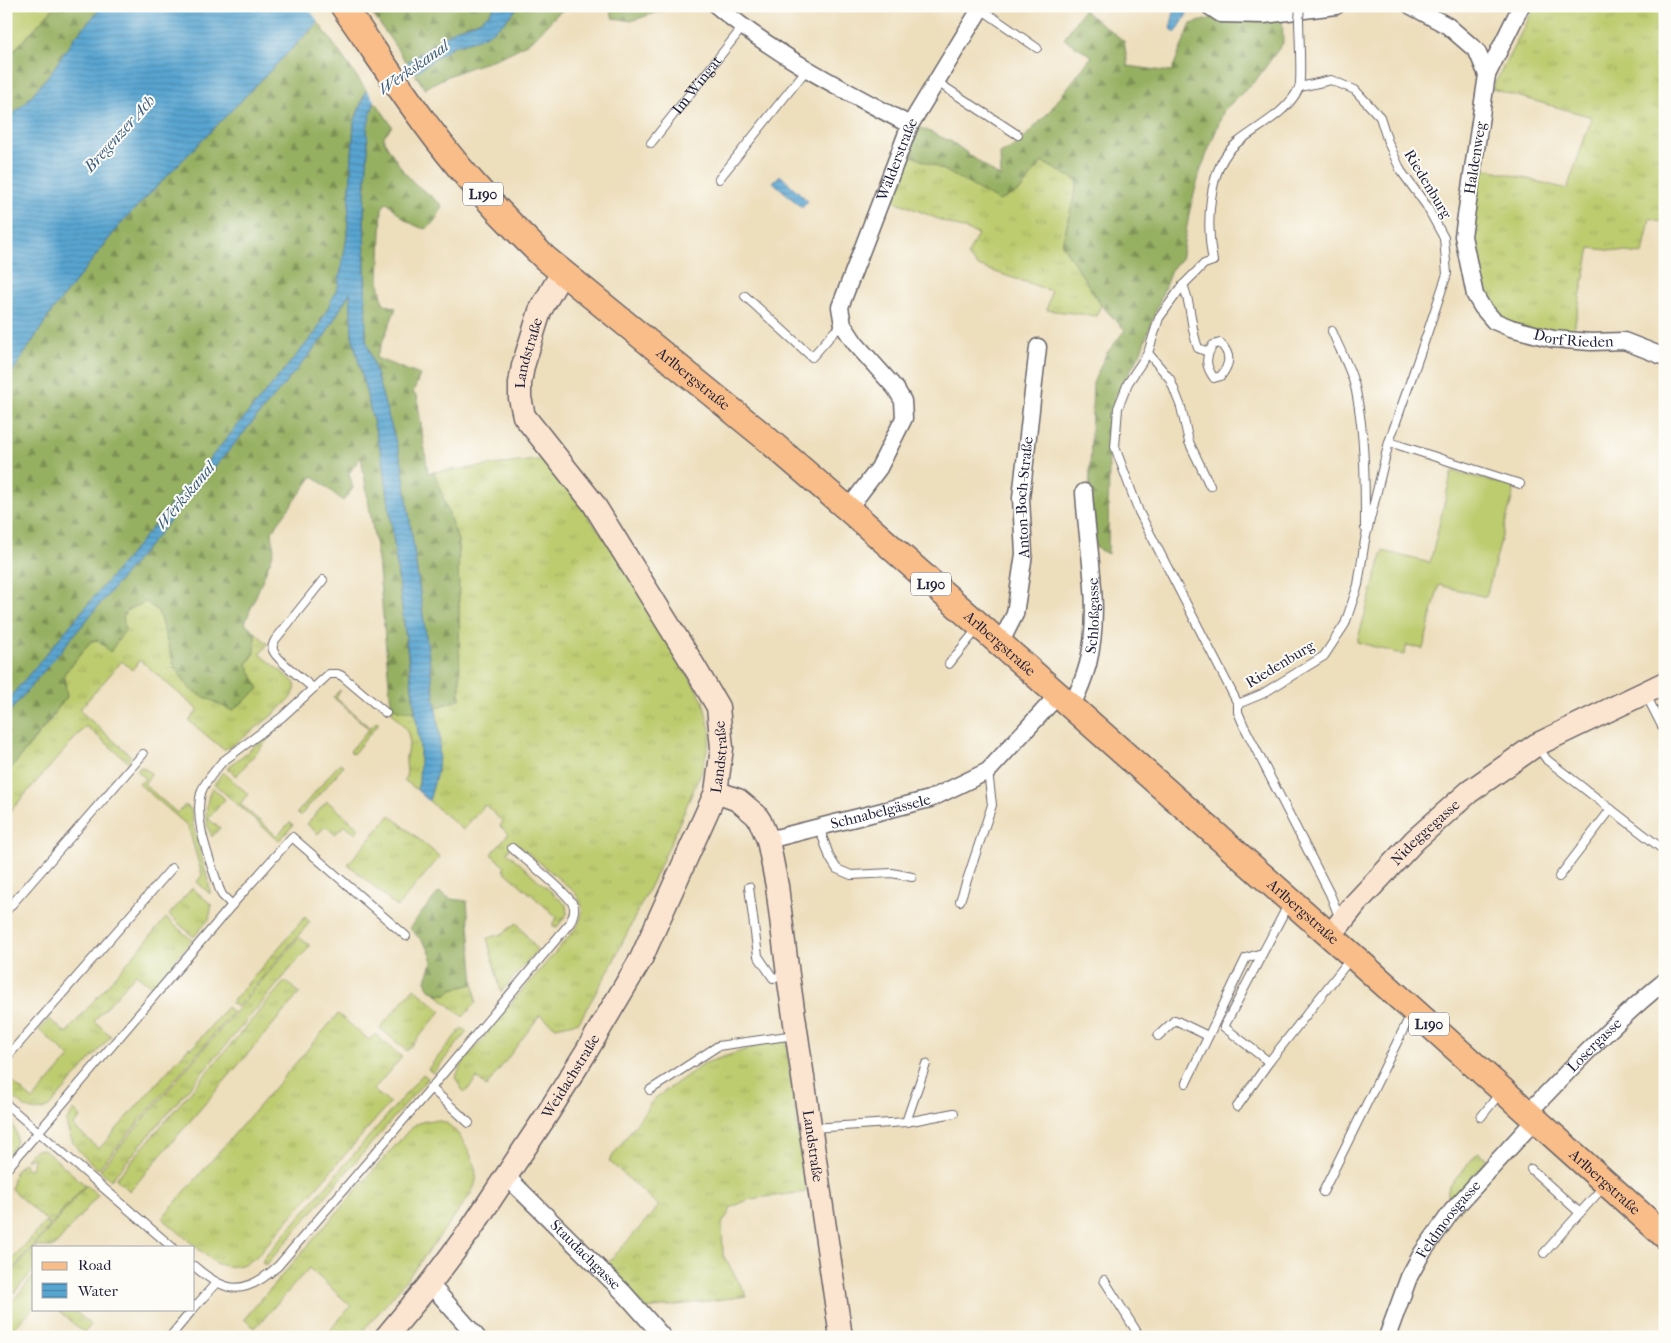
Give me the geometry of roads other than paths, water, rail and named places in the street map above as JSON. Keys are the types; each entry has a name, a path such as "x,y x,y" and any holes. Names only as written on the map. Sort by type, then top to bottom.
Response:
{"main road":[{"name":"Arlbergstraße","path":"343,6 412,104 471,180 517,232 564,275 762,434 1290,901 1335,929 1353,956 1665,1236"}],"street":[{"path":"717,6 742,28 807,69 910,124"},
{"path":"1209,6 1221,14 1231,10 1264,15 1336,6"},
{"name":"Haldenweg","path":"1411,6 1448,26 1477,51 1486,76 1463,236 1475,295 1494,321 1510,328"},
{"path":"1486,76 1521,6"},
{"name":"Wälderstraße","path":"843,325 840,307 910,124 981,8"},
{"name":"Landstraße","path":"564,275 556,283 540,311 523,366 520,398 524,416 592,503 718,707 722,748 716,792 738,800 756,815 768,840 777,886 788,975 841,1337"},
{"path":"843,325 855,343 896,389 903,400 904,418 880,468 848,509"},
{"name":"Dorf Rieden","path":"1510,328 1553,339 1591,342 1624,341 1665,357"},
{"name":"Anton-Boch-Straße","path":"1000,644 1015,614 1024,554 1021,498 1038,347"},
{"name":"Schloßgasse","path":"1065,701 1078,694 1088,663 1093,628 1093,592 1084,492"},
{"name":"Nideggegasse","path":"1335,929 1415,840 1469,792 1536,745 1665,684"},
{"name":"Schnabelgässele","path":"768,840 930,799 988,770 1065,701"},
{"name":"Weidachstraße","path":"386,1337 429,1285 471,1229 586,1052 641,958 716,792"},
{"name":"Losergasse","path":"1531,1116 1592,1045 1665,981"},
{"name":"Feldmoosgasse","path":"1387,1337 1409,1277 1422,1253 1452,1211 1531,1116"},
{"name":"Staudachgasse","path":"506,1176 625,1294 663,1337"},
{"path":"429,1285 477,1337"}],"lane":[{"path":"1300,6 1300,86 1288,104 1258,129 1236,144 1221,161 1214,185 1210,216 1210,244 1213,261 1204,264 1183,285 1160,318 1148,354 1128,383 1118,408 1115,447 1139,512 1238,704 1238,712 1244,726 1330,894 1335,929"},
{"path":"981,8 1037,48"},
{"name":"Im Wingat","path":"651,143 742,28"},
{"path":"719,179 807,69"},
{"name":"Riedenburg","path":"1238,704 1262,694 1324,656 1345,624 1358,585 1365,540 1389,442 1447,274 1444,238 1426,205 1401,170 1388,142 1380,118 1355,90 1331,80 1300,86"},
{"path":"937,82 1018,135"},
{"path":"1444,238 1463,236"},
{"path":"1183,285 1188,295 1192,334 1198,348 1208,352"},
{"path":"745,296 812,357 834,332 843,325"},
{"path":"1332,331 1350,369 1356,391 1362,434 1365,540"},
{"path":"1148,354 1170,380 1181,407 1189,442 1210,486"},
{"path":"1389,442 1520,484"},
{"path":"313,688 278,657 272,650 272,645 323,580"},
{"path":"949,664 979,626"},
{"path":"232,905 222,895 219,888 199,824 200,801 208,779 222,762 282,717 329,674 338,674 386,713"},
{"path":"1645,694 1665,732"},
{"path":"1536,745 1547,760 1665,851"},
{"path":"6,911 142,754"},
{"path":"960,901 992,805 988,770"},
{"path":"1559,877 1611,810"},
{"path":"819,827 836,869 851,875 892,873 912,877"},
{"path":"6,1170 292,837 406,936"},
{"path":"195,1267 216,1283 226,1287 237,1288 251,1285 266,1277 278,1266 570,923 574,908 572,902 512,848"},
{"path":"6,1058 172,868"},
{"path":"749,887 758,956 773,978 788,975"},
{"path":"1269,1062 1224,1026 1290,901"},
{"path":"1186,1083 1246,958 1262,953"},
{"path":"1237,1107 1269,1062 1353,956"},
{"path":"1323,1192 1412,1010"},
{"path":"1158,1036 1176,1020 1208,1036"},
{"path":"650,1090 718,1046 797,1035"},
{"path":"906,1122 926,1064"},
{"path":"431,1088 469,1123"},
{"path":"1481,1117 1502,1090"},
{"path":"6,1104 171,1246"},
{"path":"811,1128 906,1122 954,1113"},
{"path":"1531,1169 1580,1212"},
{"path":"1544,1253 1606,1183"},
{"path":"1104,1280 1140,1337"},
{"path":"195,1307 216,1283"},
{"path":"170,1337 192,1310"}],"water":[{"name":"Bregenzer Ach","path":"103,6 337,6 318,22 123,221 52,311 6,382 6,121 27,101 52,71 74,38"},
{"name":"Werkskanal","path":"495,6 519,6 491,32 477,39 453,46 374,102 367,129 368,148 364,210 366,339 402,463 440,738 438,769 429,801 417,790 420,749 384,465 352,335 350,292 324,337 6,716 6,702 316,332 338,287 347,237 354,123 366,91 458,28 478,22 490,13"},
{"path":"1175,8 1186,10 1187,14 1175,33 1170,28"},
{"path":"780,175 808,201 802,208 773,182"}]}
